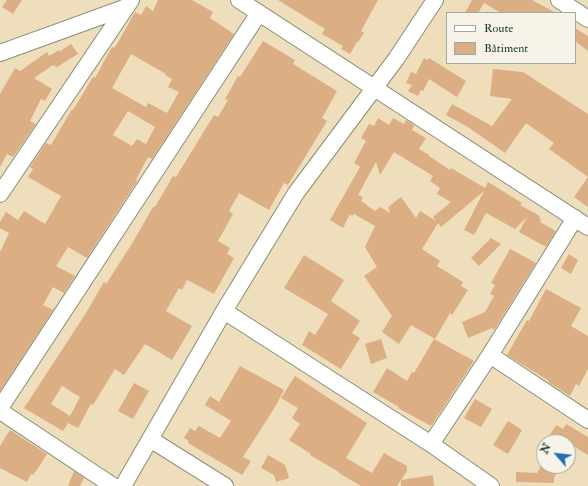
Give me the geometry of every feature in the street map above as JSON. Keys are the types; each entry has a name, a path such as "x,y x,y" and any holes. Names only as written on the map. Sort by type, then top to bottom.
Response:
{"street":[{"path":"239,0 588,227"},
{"path":"123,486 224,310 296,193 396,59 435,0"},
{"path":"558,0 588,19"},
{"path":"0,53 128,4"},
{"path":"0,194 128,4"},
{"path":"113,486 0,410 259,14"},
{"path":"431,444 490,355 575,218"},
{"path":"224,310 431,444 491,486"},
{"path":"490,355 588,420"},
{"path":"150,439 225,486"}],"building":[{"path":"7,0 22,0 13,14 2,7"},
{"path":"158,0 192,0 213,12 210,18 234,34 152,159 148,157 136,180 137,181 87,258 68,247 56,266 75,276 64,293 53,287 43,305 53,310 0,391 0,252 9,233 0,228 0,222 6,212 18,220 24,211 45,224 61,196 28,177 33,169 30,167 46,143 51,145 93,77 95,78 112,47 114,48 120,39 135,12 141,15 146,6 153,11","holes":["131,54 172,79 168,87 179,92 167,113 148,103 146,107 112,88","128,111 155,127 146,144 137,139 132,146 113,135"]},
{"path":"278,0 378,0 361,31 364,33 350,54 341,49 343,46 322,34 325,29"},
{"path":"472,0 532,0 554,12 499,12 484,3 479,12 466,12"},
{"path":"576,29 588,36 588,51 576,42"},
{"path":"263,41 295,60 293,64 337,91 322,118 327,121 288,185 284,183 269,210 239,193 229,211 233,214 218,241 230,248 227,254 234,258 214,294 187,280 182,290 179,288 166,311 192,326 172,360 145,344 124,375 115,369 93,405 91,404 78,428 68,423 63,431 24,408 86,313 104,282 106,284 133,242 173,176 176,177 214,115 218,117 228,100 225,99 238,76 240,77","holes":["62,386 80,397 70,416 51,404"]},
{"path":"71,44 78,54 57,67 53,65 34,78 52,89 45,101 41,99 30,121 36,124 13,157 7,154 0,167 0,94 15,68 20,71 47,52 49,56 59,50 59,52"},
{"path":"424,58 428,60 429,58 466,81 457,97 429,79 423,91 421,90 418,96 408,91 412,85 406,83 411,72 416,74"},
{"path":"493,69 523,72 588,114 588,177 549,149 554,143 526,123 505,153 468,127 446,115 452,104 492,126 512,99 490,96"},
{"path":"378,118 389,125 393,118 404,124 406,120 414,125 412,130 426,138 419,149 450,170 451,168 485,188 488,182 522,203 520,205 540,216 540,222 556,231 546,247 519,232 527,217 515,229 486,213 474,235 464,230 484,191 441,227 438,223 422,249 440,261 437,266 463,282 461,286 468,290 452,315 450,313 435,339 411,325 399,344 382,332 392,316 364,276 377,267 365,247 375,226 354,214 352,216 350,214 343,228 330,220 360,167 354,163 366,141 361,138 369,124 374,126","holes":["394,152 433,176 430,181 440,188 437,194 451,202 433,217 436,221 420,211 416,218 401,197 388,207 390,213 380,207 375,211 361,201 363,197 358,195 376,162 380,175"]},
{"path":"588,177 588,207 574,197"},
{"path":"491,238 501,244 479,266 471,258"},
{"path":"510,249 536,263 494,330 492,328 468,338 462,322 485,312 494,296 490,294 495,285 491,283"},
{"path":"569,254 578,260 571,274 561,268"},
{"path":"304,255 344,280 331,301 360,321 352,333 360,338 341,369 302,345 309,331 315,335 328,314 284,288"},
{"path":"546,289 581,308 571,326 588,336 588,369 579,386 576,384 570,396 507,355 527,320 529,321"},
{"path":"381,339 387,358 371,364 365,344"},
{"path":"434,339 474,361 431,426 373,392 387,368 407,381 412,372 414,373"},
{"path":"240,366 284,390 243,457 251,461 242,475 188,443 189,441 184,438 190,428 195,431 199,426 220,438 231,421 205,405 210,396 219,402"},
{"path":"295,376 367,423 346,458 372,473 384,453 407,466 407,471 397,486 361,486 310,455 311,454 289,440 300,424 292,418 298,408 281,398"},
{"path":"134,383 149,391 133,419 118,411"},
{"path":"475,399 492,409 481,427 464,418"},
{"path":"508,421 522,430 508,454 493,445"},
{"path":"566,424 588,437 588,455 576,448 576,434 550,434 556,425 563,429"},
{"path":"10,430 47,454 33,475 31,474 27,482 0,468 0,446"},
{"path":"268,455 285,465 289,478 276,482 274,475 261,468"},
{"path":"74,471 84,478 80,486 68,486"},
{"path":"516,472 556,474 554,483 516,482"},
{"path":"433,475 434,486 401,486 401,480"}]}
